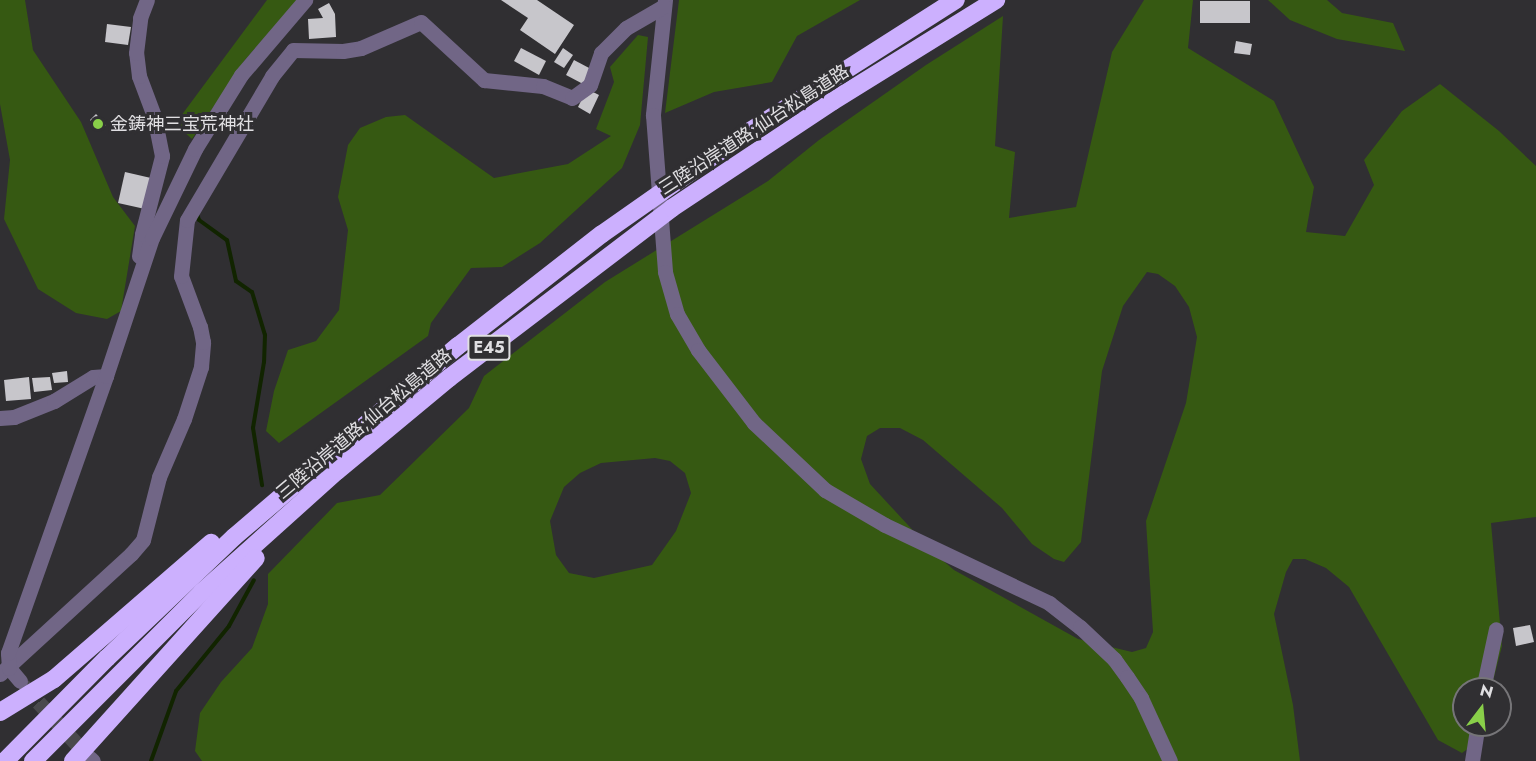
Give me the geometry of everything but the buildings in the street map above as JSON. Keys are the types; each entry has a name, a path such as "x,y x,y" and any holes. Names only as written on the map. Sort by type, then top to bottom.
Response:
{"highway":[{"name":"三陸沿岸道路;仙台松島道路","path":"6,761 174,593 321,460 458,346 602,234 739,138 956,0"},
{"name":"三陸沿岸道路;仙台松島道路","path":"33,761 202,592 337,471 449,378 672,208 833,101 996,0"},
{"path":"0,712 54,679 216,538 321,460"},
{"path":"86,760 337,471"}],"street":[{"path":"136,282 142,234 162,156 154,116 140,76 136,52 140,18 147,0"},
{"path":"5,671 8,653 152,238 195,149 240,75 305,0"},
{"path":"664,3 654,131 665,272 678,314 698,350 754,423 825,490 885,525 1049,603 1080,627 1114,659 1128,677 1141,698 1170,761"},
{"path":"5,671 143,540 159,477 184,419 201,367 200,327 181,276 187,220 266,86 293,50 343,51 361,48 421,22 484,80 543,86 572,98 590,85 601,53 626,28 664,3"},
{"path":"0,418 14,417 54,401 93,377 106,376"},
{"path":"1486,677 1496,629"},
{"path":"5,671 20,681"},
{"path":"1473,761 1476,737"}],"green space":[{"path":"0,0 25,0 33,50 81,122 113,197 135,226 121,311 107,319 76,313 38,289 4,219 10,160 0,104"},
{"path":"267,0 297,0 244,61 192,139 175,124"},
{"path":"679,0 860,0 797,36 772,82 714,92 665,113"},
{"path":"1144,0 1193,0 1188,48 1274,101 1314,187 1306,232 1345,236 1374,185 1364,160 1402,111 1440,84 1499,131 1536,166 1536,517 1491,523 1502,646 1494,677 1452,677 1452,737 1478,737 1477,742 1462,753 1438,740 1349,587 1326,568 1305,559 1293,559 1286,572 1274,614 1293,705 1300,761 202,761 195,751 200,713 221,682 252,648 268,604 268,574 337,503 380,495 469,408 484,376 605,282 768,181 819,140 926,65 1003,16 995,146 1015,152 1009,218 1076,207 1112,52","holes":["1147,272 1158,274 1175,286 1189,307 1197,337 1186,403 1146,521 1153,632 1146,648 1132,652 1078,639 954,570 933,552 870,484 861,459 867,436 880,428 900,428 923,440 1002,508 1032,544 1054,559 1064,562 1081,542 1102,371 1123,306","655,458 670,461 685,473 691,493 676,531 652,565 594,578 569,573 556,555 550,521 564,487 580,473 601,463"]},
{"path":"1268,0 1327,0 1342,13 1393,23 1405,51 1337,39 1290,20"},
{"path":"638,35 648,37 640,125 622,168 540,243 502,267 471,268 431,323 428,336 279,443 266,431 274,391 288,350 316,341 339,310 348,230 338,197 348,145 360,128 386,117 405,115 494,178 568,164 611,136 596,129 614,82 610,67"}],"waterway":[{"path":"197,214 199,220 227,240 236,281 252,292 265,335 264,362 253,428 262,485"},
{"path":"151,761 176,691 229,626 254,580"}],"tunnel":[{"path":"23,685 90,758"}],"place":[{"name":"金鋳神三宝荒神社","path":"98,124"}]}
